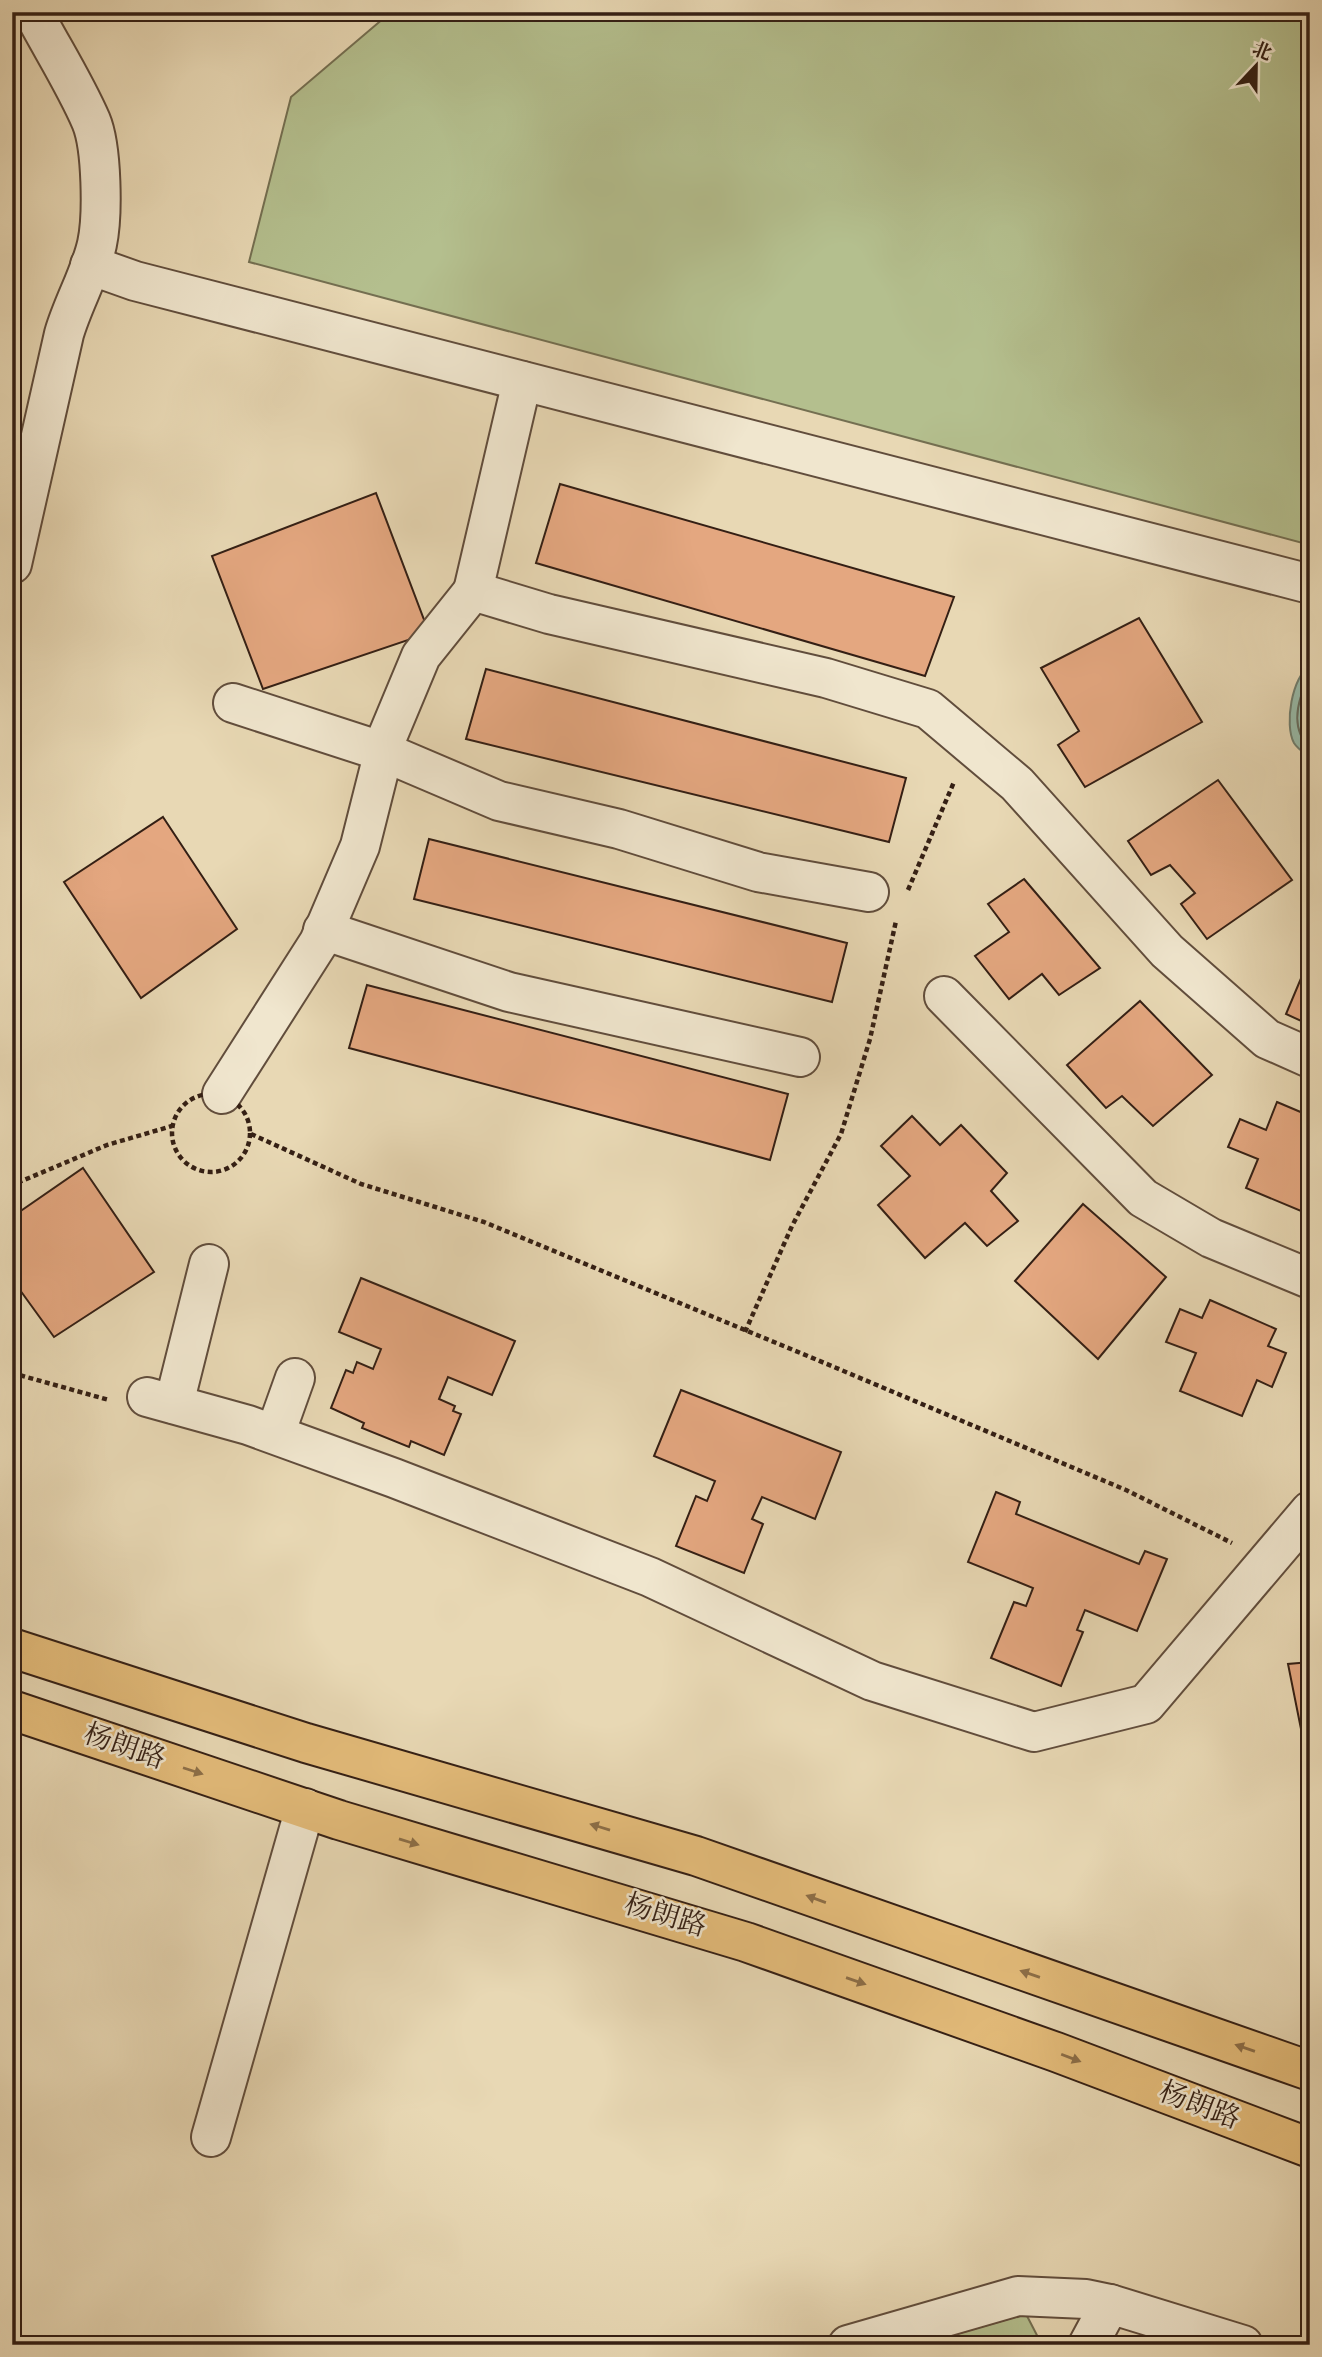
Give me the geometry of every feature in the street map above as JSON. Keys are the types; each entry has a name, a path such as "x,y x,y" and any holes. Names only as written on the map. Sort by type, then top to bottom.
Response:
{"main road":[{"path":"12,1648 306,1743 696,1856 1310,2071"},
{"name":"杨朗路","path":"12,1710 305,1808 746,1942 1056,2052 1310,2148"}],"street":[{"path":"12,564 64,334 71,307 90,265 101,222 102,199 92,124 33,12"},
{"path":"90,265 135,281 1310,584"},
{"path":"222,1094 323,930 360,846 384,752 421,656 473,591 522,381"},
{"path":"473,591 550,614 839,682 928,709 1017,784 1167,951 1267,1039 1310,1058"},
{"path":"233,703 384,752 499,801 619,829 758,872 890,902"},
{"path":"323,930 509,992 800,1057"},
{"path":"944,996 1143,1198 1210,1238 1310,1279"},
{"path":"209,1264 161,1400 275,1434 650,1577 872,1681 1034,1732 1146,1704 1310,1511"},
{"path":"275,1434 295,1378"},
{"path":"211,2137 305,1808"},
{"path":"848,2345 1018,2295 1086,2299 1110,2304 1243,2345"},
{"path":"1088,2345 1110,2304"}],"path":[{"path":"746,1332 792,1226 841,1134 870,1039 890,902 969,745"},
{"path":"12,1188 17,1183 107,1146 172,1126"},
{"path":"251,1134 361,1184 484,1222 1126,1490 1265,1563"},
{"path":"12,1373 104,1401 161,1400"}],"shaded area":[{"path":"391,12 1310,12 1310,545 249,262 291,97"},
{"path":"1026,2314 1042,2345 918,2345"}],"water":[{"path":"1310,666 1310,758 1294,743 1290,713 1298,680"}],"building":[{"path":"560,484 954,597 925,676 536,563"},
{"path":"376,493 429,633 263,689 212,556"},
{"path":"1139,618 1202,722 1085,787 1058,745 1079,731 1041,668"},
{"path":"486,669 906,778 889,842 466,739"},
{"path":"1218,780 1292,880 1207,939 1181,904 1195,893 1170,865 1151,875 1128,841"},
{"path":"163,817 237,929 141,998 64,882"},
{"path":"429,839 847,943 832,1002 414,899"},
{"path":"1024,879 1100,968 1059,995 1042,974 1009,999 975,956 1009,932 988,904"},
{"path":"1310,957 1310,1025 1286,1014"},
{"path":"367,985 788,1094 770,1160 349,1048"},
{"path":"1140,1001 1212,1075 1153,1126 1122,1096 1106,1108 1067,1065"},
{"path":"1277,1102 1310,1116 1310,1191 1301,1211 1246,1188 1258,1159 1228,1147 1240,1119 1266,1130"},
{"path":"912,1116 940,1145 961,1125 1007,1173 991,1191 1018,1221 987,1246 965,1223 925,1258 878,1205 910,1176 881,1146"},
{"path":"83,1168 154,1272 54,1337 12,1279 12,1217"},
{"path":"1083,1204 1166,1277 1098,1359 1015,1281"},
{"path":"361,1278 515,1341 492,1395 448,1377 439,1399 455,1406 453,1411 461,1414 444,1455 411,1441 409,1447 362,1428 364,1423 331,1408 346,1370 353,1373 357,1362 373,1369 381,1349 339,1332"},
{"path":"1210,1300 1276,1329 1268,1346 1286,1353 1272,1387 1257,1380 1242,1416 1180,1391 1196,1353 1166,1342 1180,1309 1202,1318"},
{"path":"681,1390 841,1452 815,1519 762,1497 752,1519 763,1524 744,1573 676,1546 696,1496 707,1501 715,1481 654,1456"},
{"path":"996,1492 1020,1502 1016,1514 1139,1564 1145,1551 1167,1559 1137,1631 1085,1610 1077,1630 1083,1632 1061,1686 991,1658 1014,1602 1026,1606 1033,1588 968,1562"},
{"path":"1310,1662 1310,1748 1305,1749 1288,1664"}]}
